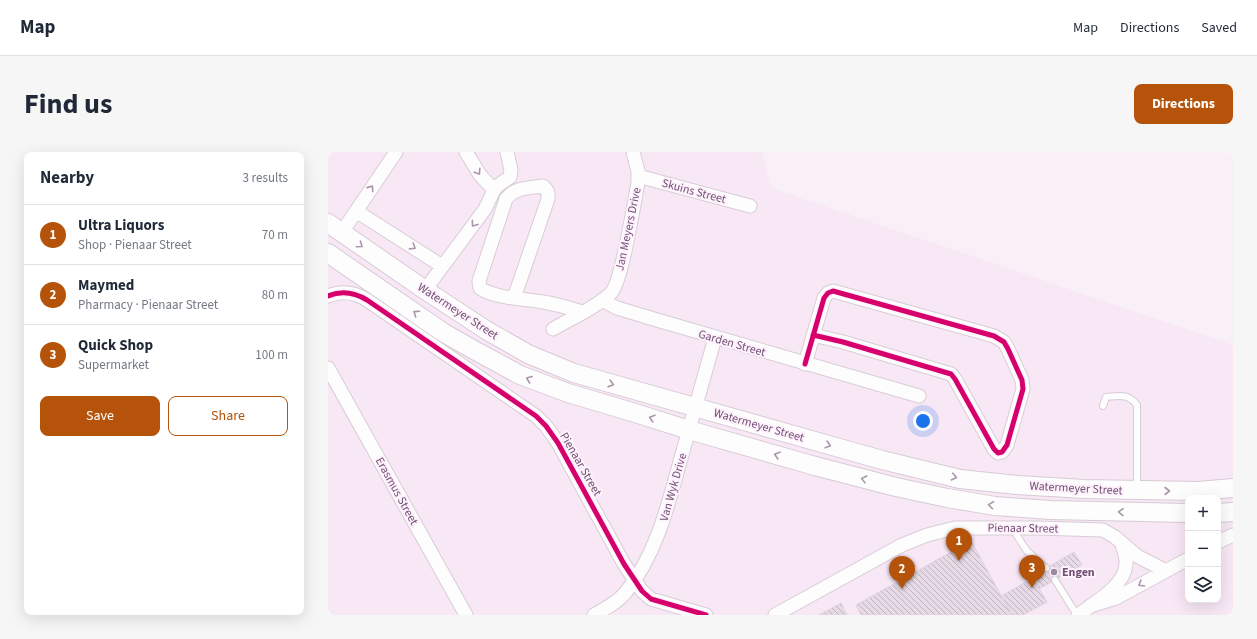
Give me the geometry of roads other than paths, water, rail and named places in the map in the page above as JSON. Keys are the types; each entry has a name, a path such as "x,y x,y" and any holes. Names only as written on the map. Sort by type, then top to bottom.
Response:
{"main road":[{"name":"Watermeyer Street","path":"335,228 486,330 528,354 574,373 882,460 960,479 1017,485 1084,489 1198,491 1233,488"},
{"name":"Watermeyer Street","path":"328,253 444,333 520,375 568,393 689,430 819,467 896,487 947,498 995,506 1050,510 1185,513"},
{"path":"1221,513 1233,512"}],"street":[{"path":"335,228 356,211 396,152"},
{"path":"466,152 480,175 494,190"},
{"path":"425,290 485,209 494,190 508,179 511,174 507,152"},
{"name":"Jan Meyers Drive","path":"602,300 611,293 616,285 632,214 638,176 633,152"},
{"name":"Skuins Street","path":"638,176 750,206"},
{"path":"514,298 549,195 547,189 542,186 519,189 510,192 506,199 479,280 480,288 485,292 514,298 561,305 582,312"},
{"path":"356,211 442,266"},
{"path":"805,364 813,335 824,298 828,293 833,291 994,336 1008,349 1022,380 1023,389 1014,423 1004,451 998,453 994,449 951,374 843,342 813,335"},
{"name":"Pienaar Street","path":"328,296 342,292 357,295 367,300 536,416 546,426 565,456 634,580 642,591 651,599 706,615"},
{"path":"553,329 602,300"},
{"name":"Garden Street","path":"602,300 617,308 715,338 919,396"},
{"name":"Van Wyk Drive","path":"594,615 618,600 626,593 650,554 659,533 715,338"},
{"name":"Erasmus Street","path":"328,368 466,615"},
{"name":"Pienaar Street","path":"775,615 902,545 927,535 955,528 1097,529 1109,533 1138,556 1166,571"},
{"path":"1221,541 1233,535"},
{"path":"1077,615 1118,583 1124,573 1126,558 1120,541"},
{"path":"1090,606 1116,598 1185,561"}],"lane":[{"path":"1103,406 1106,397 1127,396 1133,400 1137,406 1138,490"},
{"path":"1012,528 1027,551 1046,568"},
{"path":"1055,580 1077,615"}],"place":[{"name":"Ultra Liquors","path":"959,561"},
{"name":"Engen","path":"1054,572"},
{"name":"Quick Shop","path":"1032,588"},
{"name":"Maymed","path":"902,589"}]}
